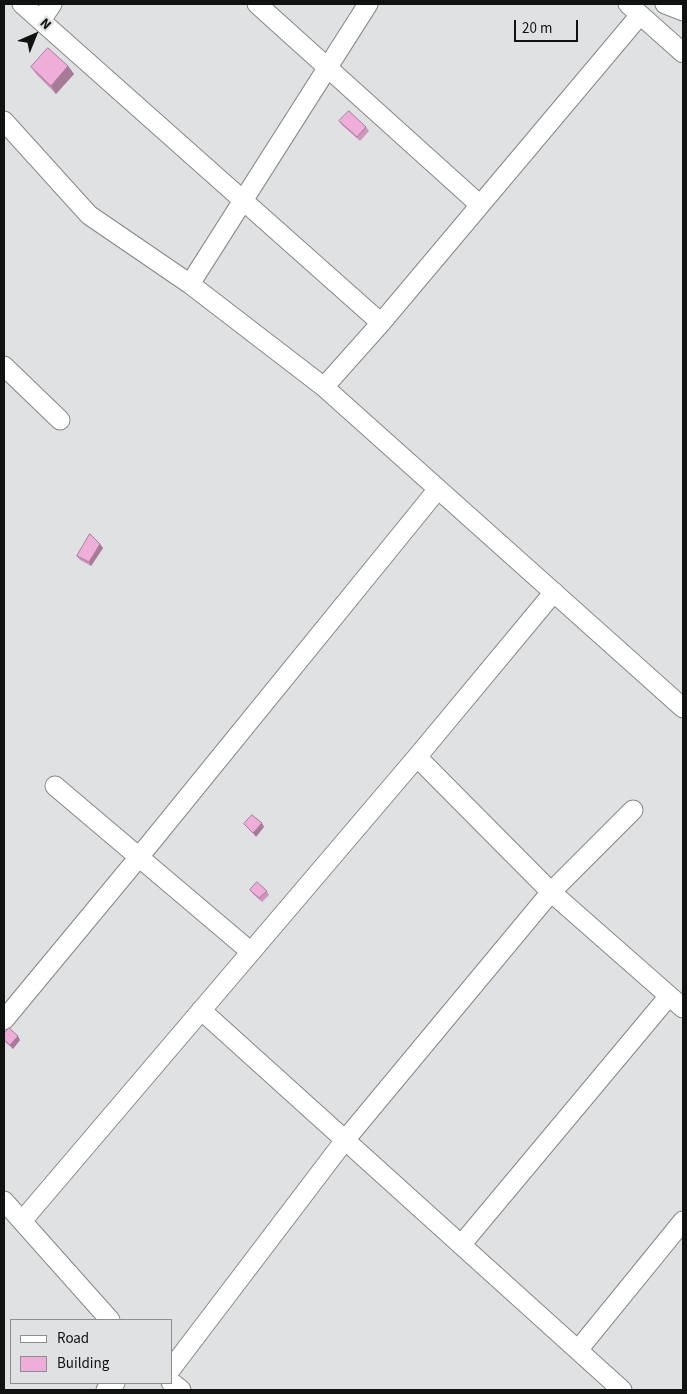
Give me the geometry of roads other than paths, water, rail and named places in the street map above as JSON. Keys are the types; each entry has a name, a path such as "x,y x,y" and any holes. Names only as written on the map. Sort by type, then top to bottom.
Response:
{"street":[{"path":"22,4 381,323"},
{"path":"41,20 52,4"},
{"path":"258,4 480,205"},
{"path":"190,284 368,4"},
{"path":"664,4 683,11"},
{"path":"324,386 381,323 480,205 634,9 683,53"},
{"path":"4,121 89,215 190,284 324,386 683,708"},
{"path":"4,366 60,420"},
{"path":"4,1020 139,858 438,490"},
{"path":"22,1221 417,757 554,592"},
{"path":"417,757 551,892 683,1008"},
{"path":"55,786 251,952"},
{"path":"172,1368 345,1140 551,892 632,810"},
{"path":"461,1245 669,996"},
{"path":"201,1010 622,1390"},
{"path":"4,1201 109,1319"},
{"path":"578,1350 683,1221"}]}
